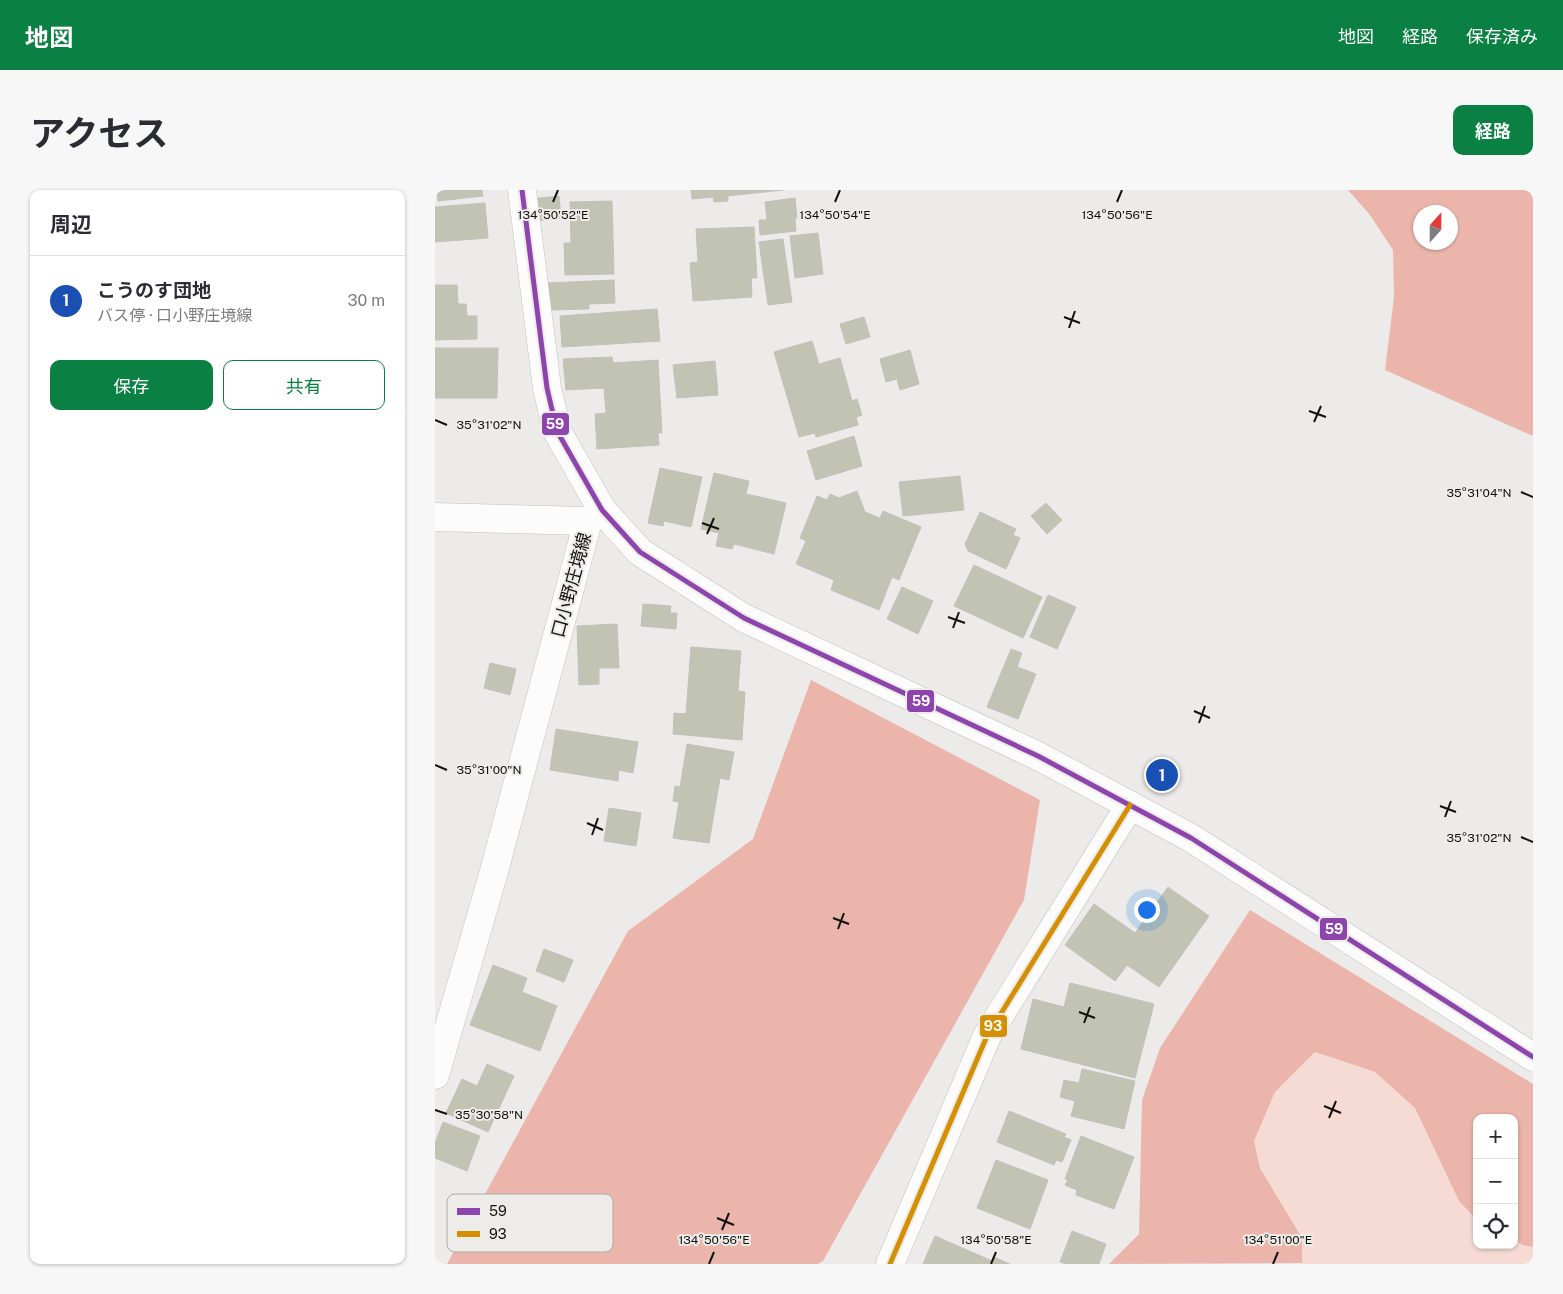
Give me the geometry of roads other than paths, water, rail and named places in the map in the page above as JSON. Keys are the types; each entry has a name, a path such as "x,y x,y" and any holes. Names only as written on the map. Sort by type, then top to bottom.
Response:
{"main road":[{"path":"435,517 595,516 557,431 547,388 522,190"},
{"name":"口小野庄境線","path":"435,1075 595,516 640,552 744,618 1038,756 1191,838 1533,1057"},
{"path":"890,1264 987,1036 1130,805"}],"place":[{"name":"こうのす団地","path":"1162,775"}]}
